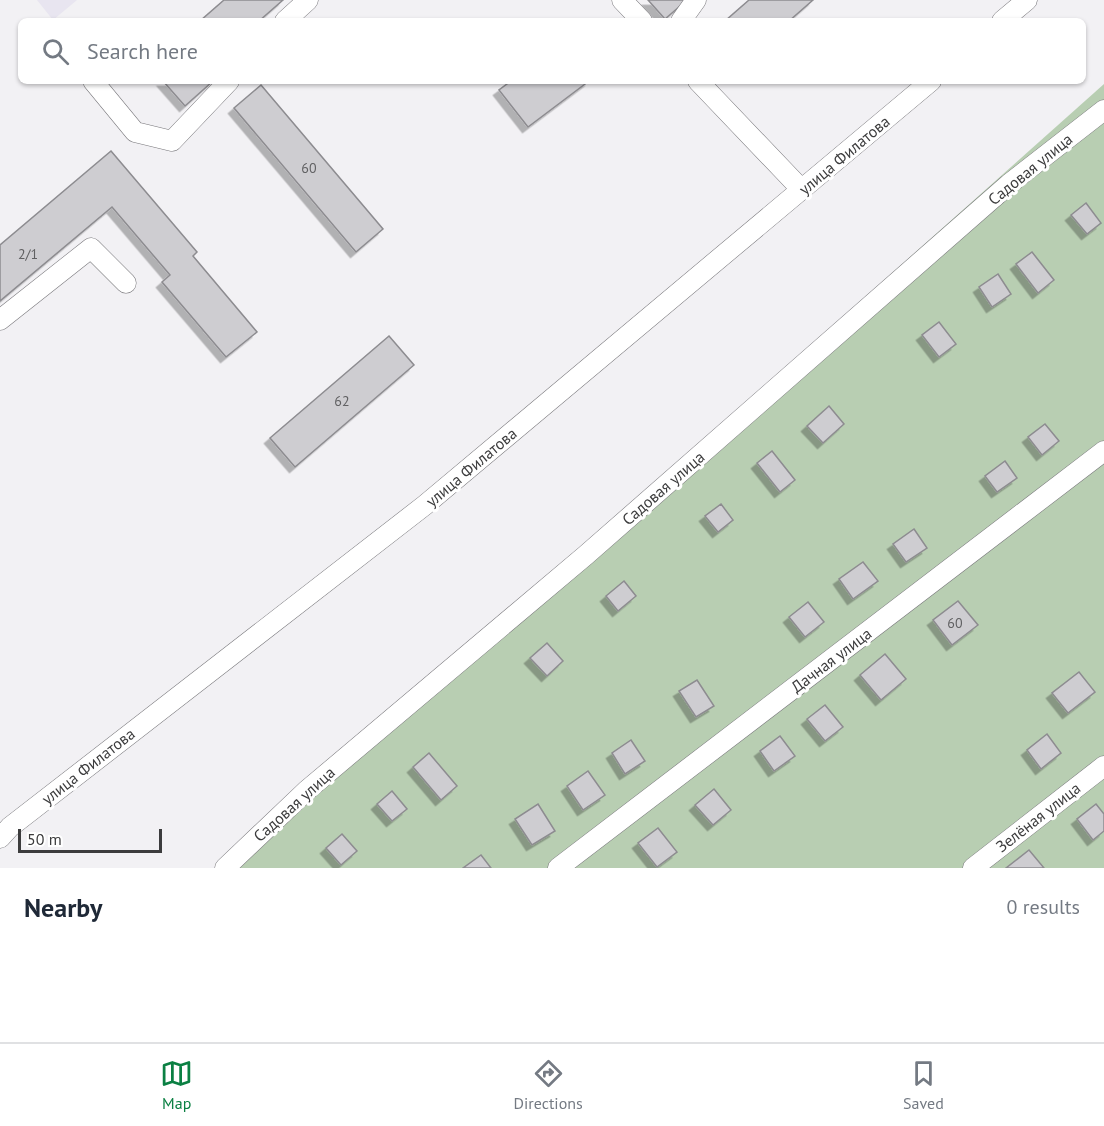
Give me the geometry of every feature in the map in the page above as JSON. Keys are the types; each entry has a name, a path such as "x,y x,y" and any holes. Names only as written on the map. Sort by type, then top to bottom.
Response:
{"street":[{"path":"288,18 308,0"},
{"path":"622,0 639,18"},
{"path":"683,18 696,0"},
{"path":"1006,18 1027,0"},
{"path":"95,84 135,132 172,141 226,84"},
{"path":"701,84 802,190"},
{"name":"улица Филатова","path":"3,826 426,505 927,84"},
{"name":"Садовая улица","path":"225,868 306,791 586,555 1009,184 1104,110"},
{"path":"0,320 91,248 126,283"},
{"name":"Дачная улица","path":"558,868 1104,451"},
{"name":"Зелёная улица","path":"973,868 1104,766"}],"shaded area":[{"path":"37,0 77,0 55,18 51,18"}],"green space":[{"path":"1104,84 1104,868 225,868"}],"building":[{"path":"224,0 283,0 262,18 203,18"},
{"path":"648,0 687,0 666,18"},
{"path":"749,0 813,0 792,18 728,18"},
{"path":"166,84 210,84 185,106"},
{"path":"507,84 585,84 528,127 499,90"},
{"path":"261,85 383,229 356,252 234,108"},
{"path":"111,151 197,252 193,256 257,332 226,357 162,282 170,275 112,207 0,301 0,245"},
{"path":"1086,203 1101,223 1087,234 1071,215"},
{"path":"1032,252 1054,280 1038,293 1016,264"},
{"path":"998,274 1011,294 992,307 979,287"},
{"path":"939,322 956,344 939,357 922,335"},
{"path":"389,336 414,365 295,467 270,438"},
{"path":"829,406 844,424 823,443 807,426"},
{"path":"1045,424 1059,441 1042,455 1028,437"},
{"path":"772,451 795,480 780,492 757,463"},
{"path":"1005,461 1017,478 997,492 985,476"},
{"path":"721,504 733,520 718,532 705,516"},
{"path":"914,529 927,548 906,562 893,544"},
{"path":"863,562 878,581 853,599 839,579"},
{"path":"624,581 636,596 618,611 606,596"},
{"path":"958,601 978,625 952,645 933,620"},
{"path":"808,602 824,622 805,637 789,617"},
{"path":"547,643 563,661 547,676 530,658"},
{"path":"885,654 906,679 881,700 860,675"},
{"path":"1079,672 1095,692 1068,713 1052,693"},
{"path":"697,680 714,706 696,717 679,691"},
{"path":"825,705 843,727 825,741 807,719"},
{"path":"1047,734 1061,753 1041,769 1027,750"},
{"path":"780,736 795,756 774,771 760,751"},
{"path":"631,740 645,761 625,774 612,753"},
{"path":"429,753 457,786 441,800 413,767"},
{"path":"588,771 605,795 583,810 567,786"},
{"path":"714,789 731,810 713,825 695,805"},
{"path":"392,791 407,809 392,821 377,804"},
{"path":"538,804 555,831 532,845 515,819"},
{"path":"1096,804 1104,814 1104,831 1093,840 1077,819"},
{"path":"658,828 677,852 657,867 638,843"},
{"path":"342,834 357,851 341,865 326,848"},
{"path":"1029,850 1044,868 1006,868"},
{"path":"481,855 491,868 463,868"}]}
